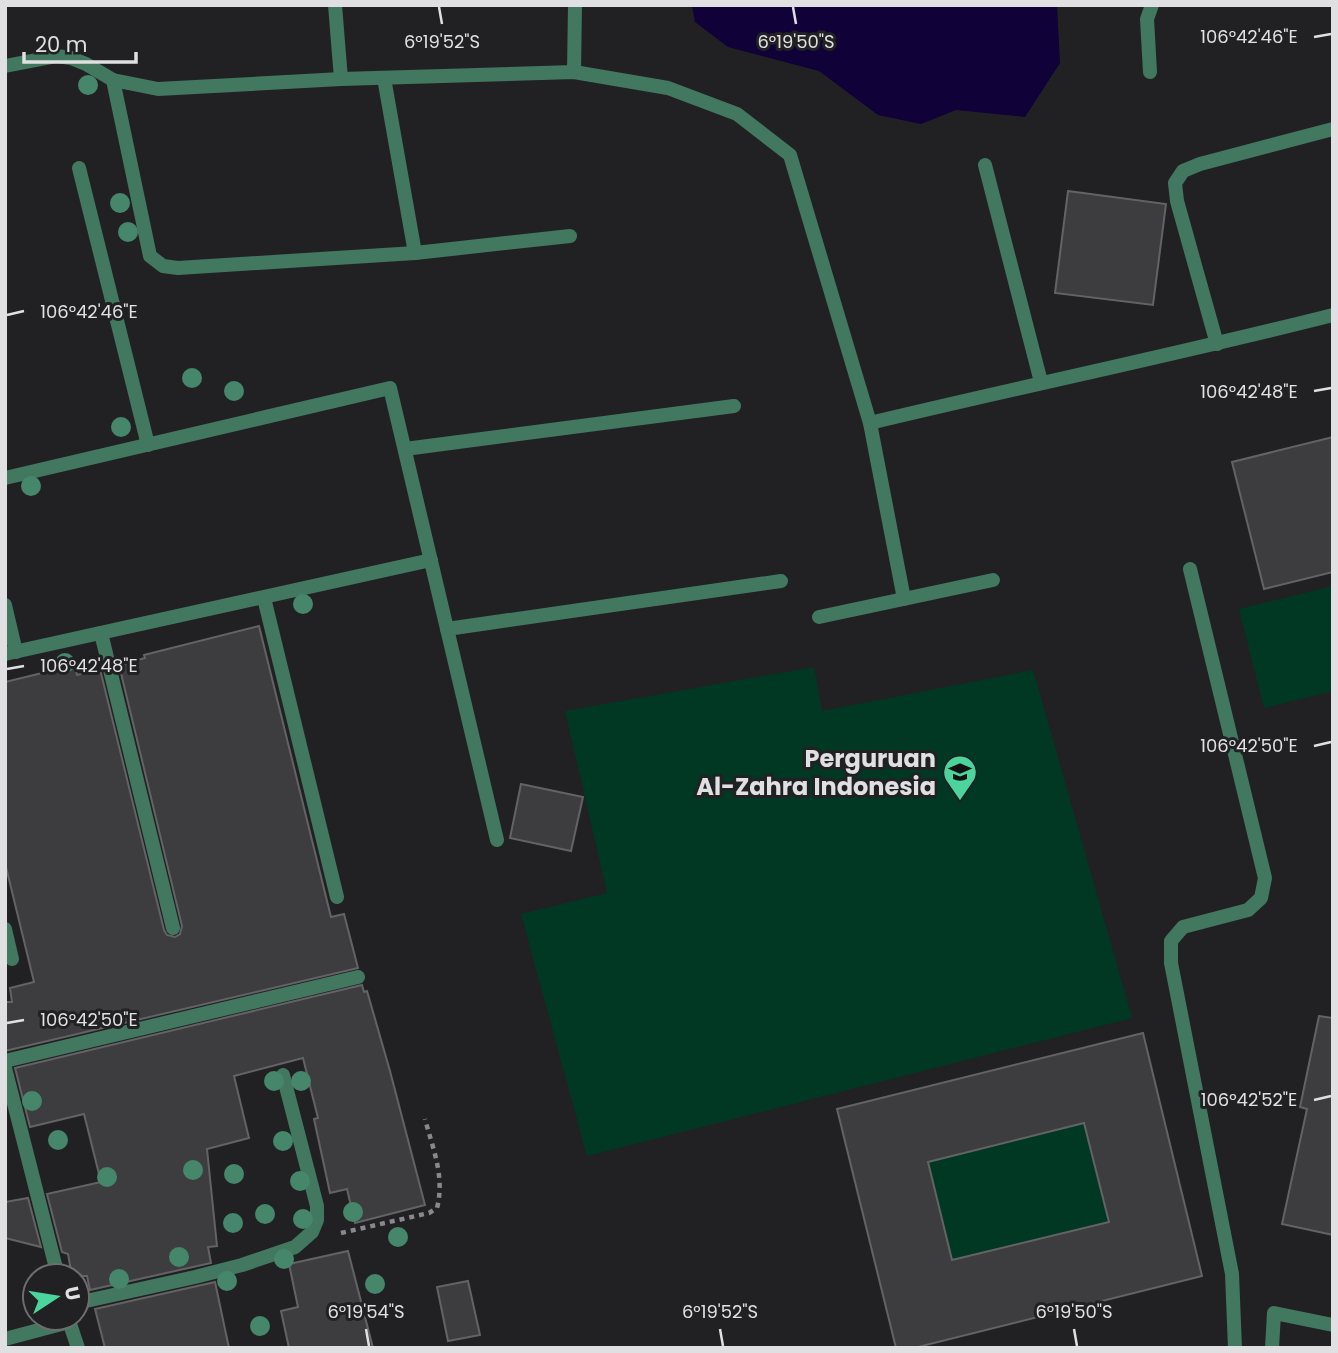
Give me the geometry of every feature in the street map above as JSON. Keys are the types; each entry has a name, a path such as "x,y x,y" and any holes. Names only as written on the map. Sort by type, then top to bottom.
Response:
{"street":[{"path":"335,5 341,79"},
{"path":"574,72 575,5"},
{"path":"1150,72 1147,19 1152,5"},
{"path":"5,66 64,57 86,64 113,80 158,89 341,79 574,72 668,88 737,114 790,155 870,423 904,599"},
{"path":"384,78 415,253"},
{"path":"113,80 150,256 163,266 178,268 415,253 570,236"},
{"path":"1217,344 1177,201 1175,183 1183,171 1200,164 1333,129"},
{"path":"985,165 1041,382"},
{"path":"79,168 148,445"},
{"path":"870,423 1333,315"},
{"path":"5,478 390,388 497,840"},
{"path":"405,449 734,406"},
{"path":"5,605 10,653 431,561"},
{"path":"1190,569 1265,878 1261,898 1248,910 1183,927 1171,941 1171,963 1232,1274 1235,1348"},
{"path":"819,617 993,580"},
{"path":"447,629 781,581"},
{"path":"264,598 337,897"},
{"path":"101,633 173,928"},
{"path":"5,929 12,959"},
{"path":"5,1061 358,977"},
{"path":"5,1068 54,1262"},
{"path":"91,1300 242,1265 295,1247 312,1232 316,1224 317,1206 283,1074"},
{"path":"1272,1348 1274,1313 1333,1325"},
{"path":"5,1339 29,1332"}],"path":[{"path":"312,1232 338,1234 429,1213 437,1208 441,1191 440,1176 425,1119"}],"green space":[{"path":"1333,586 1333,691 1264,708 1239,609"},
{"path":"814,667 822,711 1033,670 1132,1018 587,1156 521,914 607,893 565,711"},
{"path":"1084,1123 1109,1222 952,1260 928,1162"}],"shaded area":[{"path":"692,5 1057,5 1060,63 1025,117 956,110 921,124 878,115 819,71 728,47 695,22"}],"building":[{"path":"1068,191 1166,204 1153,305 1055,293"},
{"path":"1333,437 1333,572 1264,589 1232,462"},
{"path":"259,626 331,917 344,914 358,968 5,1051 5,1002 12,1002 10,988 34,982 5,863 5,682 75,665 77,675 100,669 164,930 167,935 175,937 180,934 182,926 119,665 145,658 144,655"},
{"path":"521,784 583,797 571,851 510,838"},
{"path":"362,985 364,992 367,991 390,1071 425,1205 355,1223 347,1189 330,1193 314,1119 318,1118 303,1058 234,1076 249,1138 207,1149 217,1246 208,1247 211,1263 91,1290 91,1262 69,1262 68,1254 62,1252 47,1194 101,1182 84,1114 30,1127 15,1068"},
{"path":"1319,1016 1333,1018 1333,1235 1282,1224 1307,1109 1300,1107"},
{"path":"1143,1033 1202,1276 914,1348 896,1348 837,1109","holes":["1084,1123 1109,1222 952,1260 928,1162"]},
{"path":"28,1198 41,1247 5,1238 5,1202"},
{"path":"348,1251 373,1348 289,1348 281,1311 298,1307 289,1264"},
{"path":"468,1281 480,1335 448,1341 437,1287"},
{"path":"215,1282 229,1348 105,1348 95,1309"}],"place":[{"name":"Perguruan Al-Zahra Indonesia","path":"960,802"}]}
